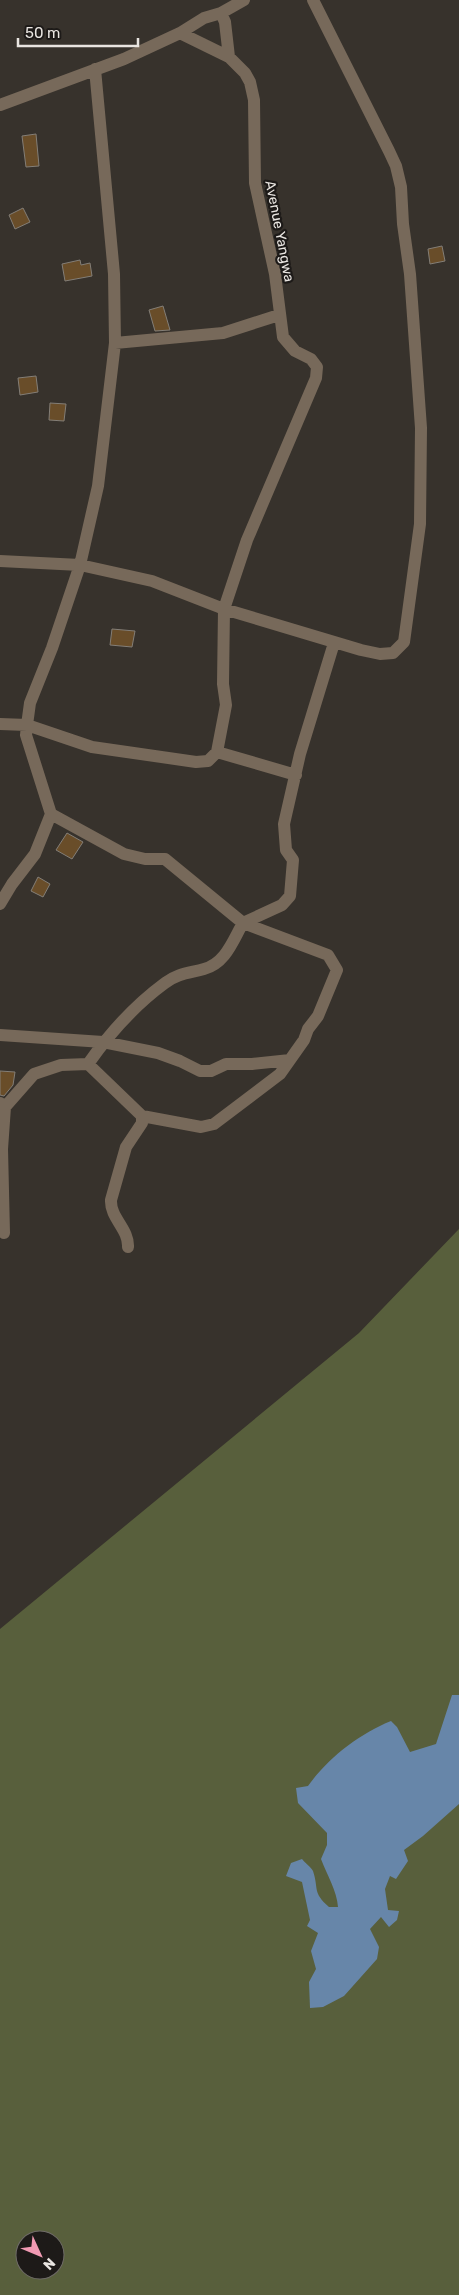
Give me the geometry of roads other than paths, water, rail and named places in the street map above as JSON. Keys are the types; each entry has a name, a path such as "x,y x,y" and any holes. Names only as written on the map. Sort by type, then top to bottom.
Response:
{"street":[{"path":"0,105 124,59 180,33 204,18 221,13 244,0"},
{"path":"0,561 80,564 152,581 224,609 334,643 380,654 393,653 404,642 420,524 421,428 410,274 403,224 401,187 396,166 313,0"},
{"path":"221,13 225,22 230,56"},
{"path":"180,33 230,56"},
{"name":"Avenue Yangwa","path":"217,752 226,704 223,684 224,609 247,540 316,378 317,367 311,359 295,350 283,337 279,316 276,274 255,183 254,100 250,82 245,73 230,56"},
{"path":"0,904 12,884 35,854 51,814 26,734 27,725 30,703 52,648 80,564 98,486 115,343 114,274 95,69"},
{"path":"115,343 223,334 279,316"},
{"path":"88,1064 103,1042 165,982 179,974 206,969 218,962 227,954 243,923 282,905 290,896 293,860 286,850 284,824 300,754 334,643"},
{"path":"0,724 27,725 92,747 196,762 208,761 217,752 296,775"},
{"path":"4,1233 2,1105 34,1074 61,1065 88,1064 142,1116 201,1127 214,1124 280,1074 318,1016 337,970 328,955 243,923 165,859 145,859 124,854 51,814"},
{"path":"0,1035 103,1042 158,1053 200,1071 211,1071 226,1064 252,1064 290,1060"},
{"path":"128,1247 127,1236 111,1208 110,1200 126,1147 142,1123 142,1116"}],"water":[{"path":"452,1695 459,1695 459,1804 404,1850 408,1861 396,1879 390,1876 385,1889 388,1910 399,1911 397,1920 389,1927 381,1917 370,1929 379,1947 377,1959 344,1996 323,2007 310,2008 309,1982 316,1969 311,1951 318,1933 307,1926 310,1920 302,1882 286,1876 291,1863 302,1859 313,1871 320,1898 329,1907 338,1907 334,1889 321,1859 327,1845 327,1833 298,1803 296,1788 308,1786 325,1766 345,1748 367,1733 391,1721 397,1727 410,1752 436,1744"}]}
